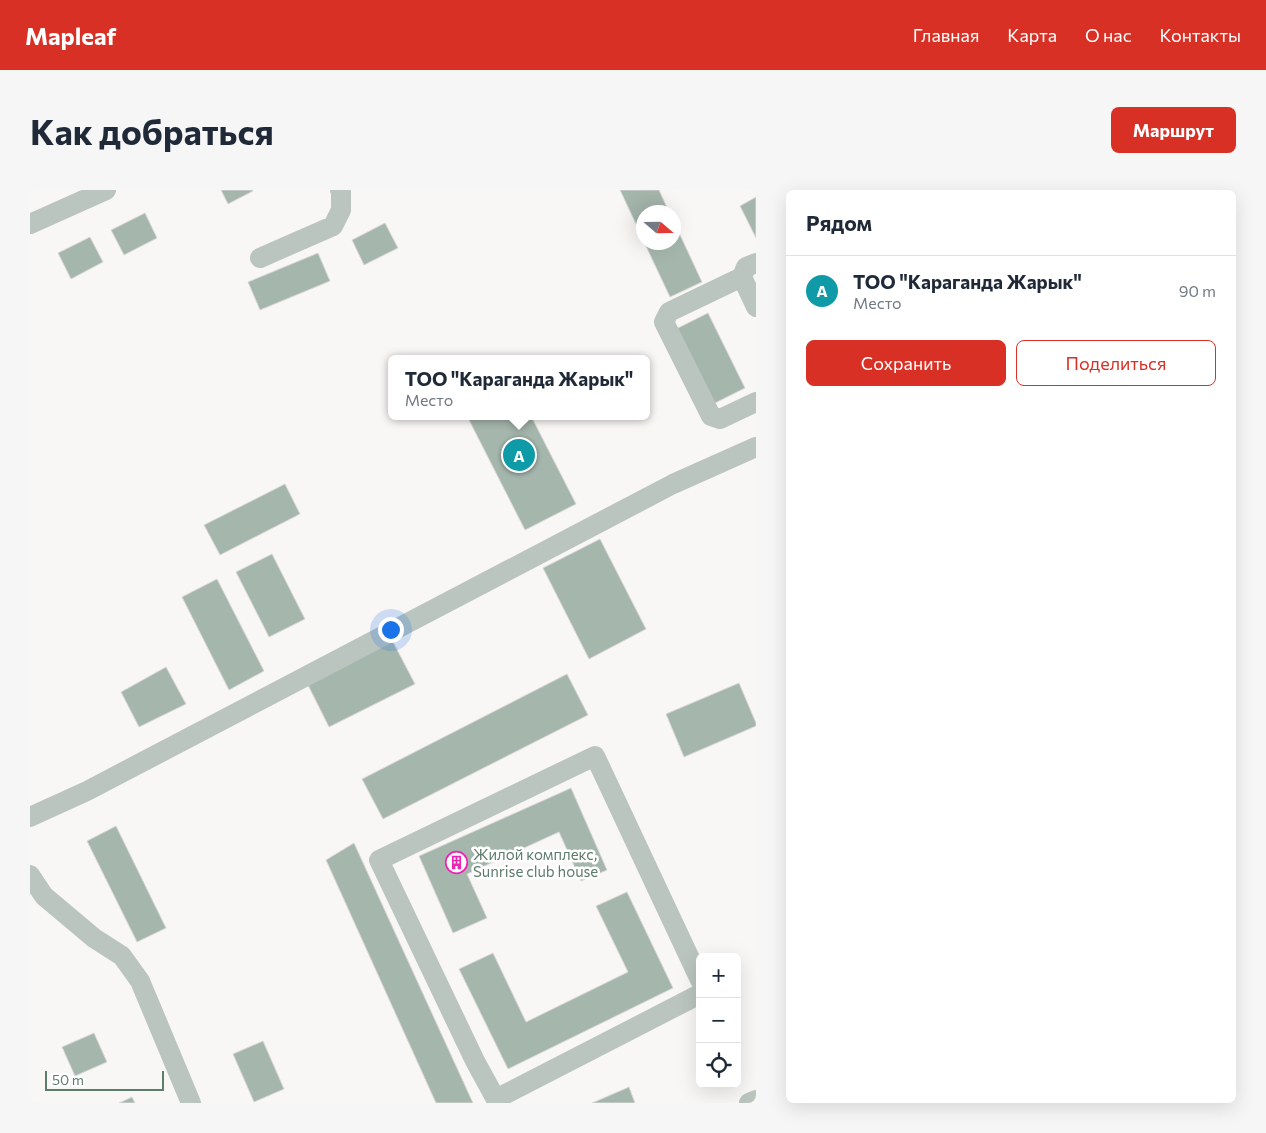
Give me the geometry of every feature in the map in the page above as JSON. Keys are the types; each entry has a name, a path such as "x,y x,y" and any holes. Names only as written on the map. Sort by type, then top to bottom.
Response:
{"street":[{"path":"30,224 106,190"},
{"path":"260,258 333,226 341,210 340,190"},
{"path":"756,263 746,267 742,277 669,312 664,322 711,416 720,419 756,402"},
{"path":"742,277 756,307"},
{"path":"30,817 87,791 673,484 756,447"},
{"path":"696,971 595,756 379,860 475,1062 497,1101 696,996"},
{"path":"30,875 37,899 122,956 140,981 191,1103"},
{"path":"749,1103 756,1100"}],"building":[{"path":"221,190 252,190 253,191 228,204"},
{"path":"620,190 659,190 666,205 636,205 636,224"},
{"path":"756,197 756,238 740,206"},
{"path":"145,213 157,238 124,255 111,230"},
{"path":"385,223 398,248 364,265 352,240"},
{"path":"90,237 103,262 71,279 58,253"},
{"path":"681,237 702,282 670,297 648,250 681,250"},
{"path":"318,253 330,281 260,310 248,282"},
{"path":"708,313 745,388 713,404 676,329"},
{"path":"469,420 533,420 576,504 525,530"},
{"path":"285,484 300,514 220,555 204,525"},
{"path":"600,539 646,629 589,659 543,568"},
{"path":"272,554 305,619 269,637 236,572"},
{"path":"217,579 264,671 229,690 182,597"},
{"path":"392,640 415,684 329,727 307,683"},
{"path":"166,667 186,704 139,727 121,692"},
{"path":"567,674 588,715 383,819 362,779"},
{"path":"739,683 756,726 684,757 666,714"},
{"name":"Жилой комплекс, Sunrise club house","path":"571,788 607,870 581,881 559,832 467,874 487,918 453,933 419,856"},
{"path":"116,826 166,928 137,942 87,841"},
{"path":"354,843 473,1103 436,1103 326,860"},
{"path":"627,892 673,988 508,1069 459,969 493,953 526,1022 628,972 596,906"},
{"path":"94,1033 107,1062 75,1076 62,1047"},
{"path":"263,1041 284,1089 254,1102 233,1054"},
{"path":"629,1087 635,1103 592,1103"},
{"path":"132,1097 135,1103 119,1103"}],"place":[{"name":"ТОО \"Караганда Жарык\"","path":"519,455"},
{"name":"Жилой комплекс, Sunrise club house","path":"457,863"}]}
